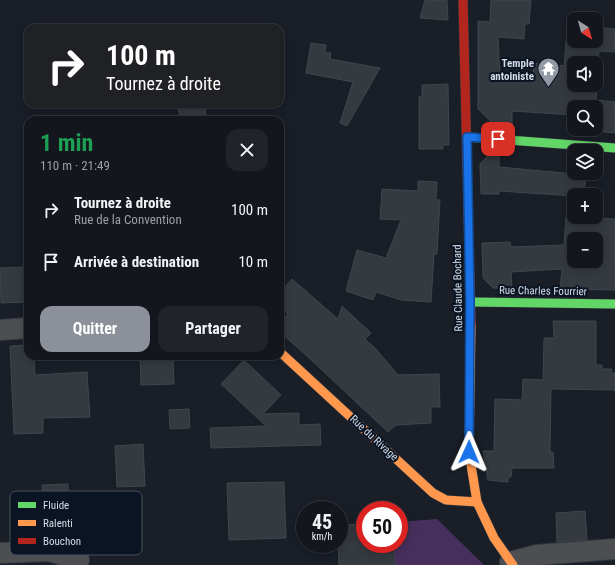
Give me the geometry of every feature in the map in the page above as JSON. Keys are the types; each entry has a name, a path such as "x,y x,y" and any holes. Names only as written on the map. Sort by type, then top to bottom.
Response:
{"main road":[{"name":"Rue Claude Bochard","path":"463,0 470,302 469,452 477,502 494,538 512,563"},
{"path":"467,137 615,148"},
{"name":"Rue Charles Fourrier","path":"470,302 615,304"},
{"name":"Rue du Rivage","path":"284,356 433,493 446,500 477,502"}],"street":[{"path":"0,330 24,328"},
{"path":"512,563 536,555 615,548"},
{"path":"0,553 10,553"},
{"path":"62,555 79,560"}],"shaded area":[{"path":"437,519 484,565 395,565 394,553 408,553 408,521"}],"building":[{"path":"425,0 447,0 448,20 420,18"},
{"path":"491,0 531,0 529,24 525,24 524,39 498,37 500,78 533,79 534,63 564,66 567,30 567,48 603,48 603,28 615,29 615,52 599,51 599,56 567,56 567,92 596,92 596,100 567,100 567,115 512,111 512,124 491,122 478,109 478,21 490,22"},
{"path":"311,43 326,45 325,52 331,53 330,59 380,68 347,126 340,123 353,82 306,73"},
{"path":"448,84 449,145 443,145 443,149 419,149 419,97 422,97 422,85"},
{"path":"603,101 615,102 615,133 603,132"},
{"path":"178,108 205,108 206,116 180,116"},
{"path":"493,151 499,152 499,167 567,173 567,180 586,180 585,188 567,188 567,196 499,191 499,194 481,194 480,164"},
{"path":"418,181 437,182 436,200 440,200 437,254 434,254 431,302 401,300 376,292 373,300 346,291 357,250 386,258 401,220 380,219 382,189 418,191"},
{"path":"566,217 567,224 603,224 603,219 615,219 615,290 560,289 562,269 511,272 512,289 493,288 483,278 482,243 510,242 511,247 564,245"},
{"path":"24,267 24,302 1,303 0,268"},
{"path":"292,279 338,319 342,306 371,333 365,339 376,349 398,375 439,374 440,407 431,407 431,423 396,425 388,432 284,336 284,319 288,314 284,310 284,288"},
{"path":"553,321 596,321 596,365 602,365 602,369 612,369 611,373 615,373 615,390 551,389 550,452 553,452 554,468 512,468 511,477 508,477 508,482 488,480 483,451 494,451 495,399 522,400 523,379 543,380 544,338 554,338"},
{"path":"24,345 24,360 34,360 35,375 87,372 90,417 43,418 43,433 14,434 10,346"},
{"path":"140,360 173,360 174,384 141,385"},
{"path":"244,360 281,395 263,414 299,413 299,425 320,424 321,445 211,448 210,428 266,426 221,384"},
{"path":"189,409 190,428 170,429 169,410"},
{"path":"143,444 145,486 117,487 115,446"},
{"path":"284,482 286,538 229,540 227,483"},
{"path":"68,484 68,491 42,491 42,485"},
{"path":"585,511 587,540 557,542 556,513"},
{"path":"356,524 356,553 394,553 395,565 339,565 338,553 348,553 348,525"}],"traffic: fast":[{"path":"467,137 615,148"},
{"path":"471,302 615,304"}],"traffic: slow":[{"path":"471,325 469,452 477,502 494,538 513,565"},
{"path":"284,356 433,493 446,500 477,502"}],"traffic: jam":[{"path":"463,0 471,325"}],"place":[{"name":"Temple antoiniste","path":"549,88"}],"route":[{"path":"469,452 470,302 467,137 498,139"}]}
